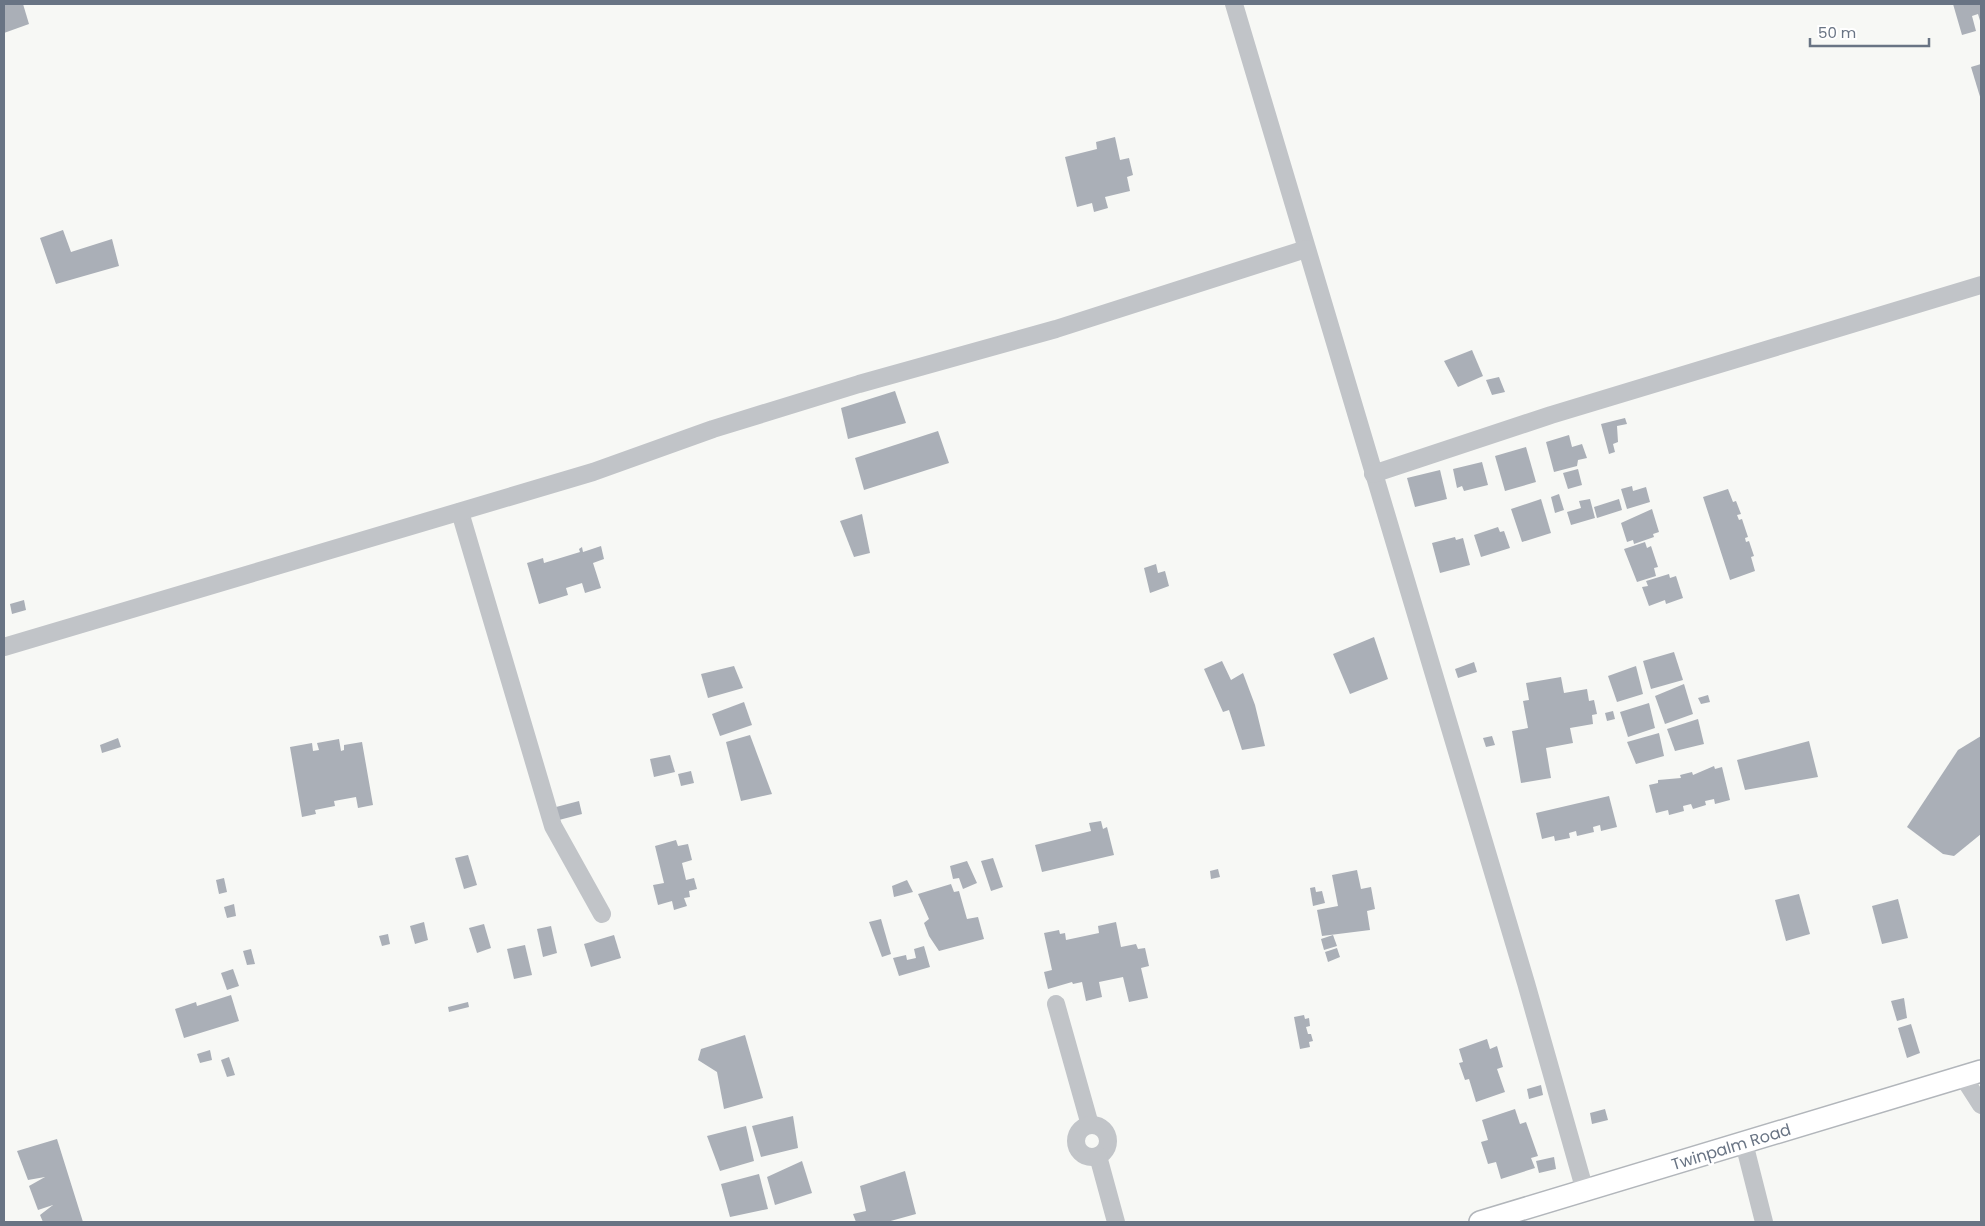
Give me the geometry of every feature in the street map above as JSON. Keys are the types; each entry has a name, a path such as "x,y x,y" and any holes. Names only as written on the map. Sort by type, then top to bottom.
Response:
{"main road":[{"name":"Twinpalm Road","path":"1480,1222 1972,1074"}],"street":[{"path":"1234,4 1526,983 1585,1191"},
{"path":"4,647 593,472 722,426 859,384 1065,326 1306,249"},
{"path":"1373,474 1551,415 1981,285"},
{"path":"460,512 553,826 602,914"},
{"path":"1056,1004 1090,1125 1079,1131 1076,1143 1081,1154 1092,1157 1098,1156 1116,1222"},
{"path":"1972,1074 1981,1105"},
{"path":"1744,1143 1764,1222"}],"building":[{"path":"4,4 23,4 29,24 4,33"},
{"path":"1953,4 1981,4 1981,24 1978,14 1972,16 1976,31 1962,35"},
{"path":"1981,64 1981,100 1971,67"},
{"path":"1115,137 1120,160 1129,158 1133,175 1127,177 1130,191 1105,197 1108,208 1094,212 1092,203 1077,207 1065,157 1097,149 1096,142"},
{"path":"63,230 71,252 112,239 119,266 56,284 40,238"},
{"path":"1472,350 1483,376 1458,387 1444,361"},
{"path":"1499,377 1505,392 1492,395 1486,380"},
{"path":"895,391 906,423 848,439 841,408"},
{"path":"1625,418 1627,424 1617,426 1618,442 1613,444 1615,452 1609,454 1601,424"},
{"path":"938,431 949,463 864,490 855,458"},
{"path":"1569,435 1572,447 1582,444 1587,458 1578,460 1577,466 1554,472 1546,442"},
{"path":"1526,447 1536,482 1505,491 1495,456"},
{"path":"1482,462 1488,485 1464,491 1462,486 1457,488 1453,469"},
{"path":"1578,469 1582,485 1568,489 1563,473"},
{"path":"1440,470 1447,499 1415,507 1407,478"},
{"path":"1632,486 1633,491 1646,487 1650,502 1627,509 1621,489"},
{"path":"1728,489 1733,502 1736,501 1741,514 1737,515 1739,520 1742,519 1748,537 1745,538 1746,542 1749,541 1754,556 1751,557 1755,571 1730,580 1703,497"},
{"path":"1559,494 1564,510 1555,513 1551,497"},
{"path":"1541,499 1551,533 1522,542 1511,509"},
{"path":"1590,499 1595,518 1571,525 1567,512 1581,508 1579,501"},
{"path":"1619,499 1622,510 1597,518 1594,507"},
{"path":"1652,509 1659,532 1653,534 1654,537 1634,544 1633,540 1627,542 1621,523"},
{"path":"862,514 870,553 854,557 840,521"},
{"path":"1498,527 1500,532 1504,531 1510,548 1481,557 1474,535"},
{"path":"1455,537 1456,540 1463,538 1470,565 1440,573 1432,543"},
{"path":"1645,542 1647,548 1651,546 1658,567 1654,568 1656,576 1637,582 1624,549"},
{"path":"601,546 604,559 593,563 601,588 585,593 582,583 566,588 568,595 539,604 527,563 543,558 544,563 580,552 579,549 582,547 583,552"},
{"path":"1156,564 1158,573 1165,571 1169,586 1150,593 1144,568"},
{"path":"1669,574 1670,578 1676,576 1683,598 1666,604 1665,600 1649,606 1642,587 1648,586 1646,581"},
{"path":"24,600 26,610 12,614 10,604"},
{"path":"1374,637 1388,679 1350,694 1333,654"},
{"path":"1674,652 1683,680 1651,689 1643,661"},
{"path":"1222,661 1231,680 1243,673 1255,705 1265,746 1242,750 1229,710 1223,712 1204,669"},
{"path":"1474,662 1477,672 1458,678 1455,669"},
{"path":"734,666 743,688 708,698 701,674"},
{"path":"1636,666 1643,694 1617,702 1608,676"},
{"path":"1561,677 1564,693 1587,689 1589,701 1594,700 1597,714 1592,715 1593,724 1570,728 1573,743 1546,748 1551,778 1521,783 1512,731 1528,728 1523,701 1529,700 1526,683"},
{"path":"1684,684 1693,714 1665,724 1655,696"},
{"path":"1708,695 1710,702 1701,704 1698,698"},
{"path":"744,702 752,725 720,736 712,714"},
{"path":"1649,703 1655,728 1628,737 1620,712"},
{"path":"1613,711 1615,719 1607,721 1605,713"},
{"path":"1698,719 1704,744 1675,751 1667,729"},
{"path":"1659,733 1664,756 1636,764 1627,742"},
{"path":"750,735 772,794 741,801 726,742"},
{"path":"1492,736 1495,745 1486,747 1483,738"},
{"path":"1981,736 1981,834 1954,856 1943,854 1907,827 1958,750"},
{"path":"118,738 121,747 102,753 100,745"},
{"path":"339,739 341,751 344,750 344,745 362,742 373,805 358,808 356,797 334,801 335,806 315,810 316,814 302,817 290,747 312,743 313,751 319,750 317,743"},
{"path":"1809,741 1818,777 1745,790 1737,760"},
{"path":"670,755 675,772 654,777 650,759"},
{"path":"1714,766 1715,769 1722,767 1730,800 1715,804 1714,799 1705,801 1706,805 1693,809 1691,804 1683,806 1684,811 1669,815 1668,810 1656,813 1649,785 1658,783 1658,780 1681,778 1680,775 1692,772 1693,775"},
{"path":"691,771 694,783 681,786 678,774"},
{"path":"1609,796 1617,827 1601,831 1600,825 1593,827 1594,832 1577,836 1576,831 1569,833 1570,838 1555,841 1554,836 1542,839 1536,813"},
{"path":"579,801 582,814 559,820 556,807"},
{"path":"1101,821 1103,829 1107,827 1114,855 1042,872 1035,845 1091,831 1089,823"},
{"path":"676,840 678,846 688,844 692,860 682,863 686,880 694,878 697,889 689,891 690,897 684,898 687,906 674,910 672,901 658,905 653,885 664,883 655,846"},
{"path":"468,855 477,885 464,889 455,858"},
{"path":"993,858 1003,887 991,891 981,861"},
{"path":"967,861 977,883 963,889 959,878 953,879 950,866"},
{"path":"1218,869 1220,877 1211,879 1210,871"},
{"path":"1357,870 1361,889 1371,887 1375,909 1367,911 1370,930 1322,936 1317,910 1338,906 1332,875"},
{"path":"224,878 227,892 219,894 216,880"},
{"path":"907,880 913,892 894,897 892,886"},
{"path":"951,884 954,892 959,891 967,919 978,917 984,939 939,951 929,936 924,923 929,919 918,894"},
{"path":"1315,887 1316,892 1322,891 1325,903 1313,906 1310,888"},
{"path":"1799,894 1810,934 1786,941 1775,900"},
{"path":"1898,899 1908,938 1882,944 1872,906"},
{"path":"234,904 236,916 227,918 224,907"},
{"path":"881,919 891,954 882,957 869,922"},
{"path":"424,922 428,940 415,944 410,926"},
{"path":"1116,922 1121,947 1136,944 1138,949 1145,948 1149,966 1141,968 1148,998 1129,1002 1123,977 1099,982 1102,997 1086,1001 1082,982 1073,984 1072,982 1048,989 1044,972 1052,970 1044,933 1059,930 1060,934 1065,933 1066,940 1099,933 1098,926"},
{"path":"484,924 491,948 477,953 469,928"},
{"path":"551,926 557,953 543,957 537,929"},
{"path":"388,934 390,944 382,946 379,936"},
{"path":"614,935 621,958 591,967 584,944"},
{"path":"1333,935 1337,946 1324,950 1321,939"},
{"path":"525,945 532,975 514,979 507,949"},
{"path":"924,946 930,967 899,976 893,958 906,955 907,960 916,958 914,949"},
{"path":"1337,948 1340,957 1328,962 1325,952"},
{"path":"251,949 255,964 247,965 243,951"},
{"path":"233,969 239,986 227,990 221,973"},
{"path":"231,995 239,1021 184,1038 175,1009 196,1002 197,1006"},
{"path":"1904,998 1907,1018 1897,1021 1891,1001"},
{"path":"468,1002 469,1007 449,1012 448,1007"},
{"path":"1304,1015 1305,1019 1309,1018 1310,1026 1306,1027 1313,1041 1309,1042 1310,1047 1300,1049 1294,1017"},
{"path":"1911,1024 1920,1053 1907,1058 1898,1028"},
{"path":"745,1035 763,1098 724,1109 717,1072 698,1060 701,1049"},
{"path":"1487,1039 1490,1049 1497,1046 1503,1067 1497,1069 1505,1092 1476,1102 1469,1079 1465,1080 1459,1063 1463,1062 1459,1049"},
{"path":"210,1050 212,1060 200,1063 197,1054"},
{"path":"229,1057 235,1075 227,1077 221,1060"},
{"path":"1541,1085 1543,1095 1529,1099 1527,1089"},
{"path":"1515,1109 1520,1124 1526,1122 1538,1156 1531,1158 1535,1168 1501,1179 1496,1162 1488,1164 1481,1142 1488,1140 1482,1120"},
{"path":"1605,1109 1608,1120 1592,1124 1590,1113"},
{"path":"793,1116 798,1148 761,1157 752,1126"},
{"path":"746,1126 754,1161 720,1171 707,1136"},
{"path":"57,1139 83,1222 43,1222 40,1215 53,1205 38,1210 29,1186 45,1177 28,1180 17,1151"},
{"path":"1554,1157 1556,1169 1539,1173 1536,1161"},
{"path":"802,1161 812,1193 775,1205 767,1177"},
{"path":"905,1171 916,1214 887,1222 856,1222 853,1214 866,1211 860,1186"},
{"path":"759,1174 768,1209 730,1217 721,1184"}]}
